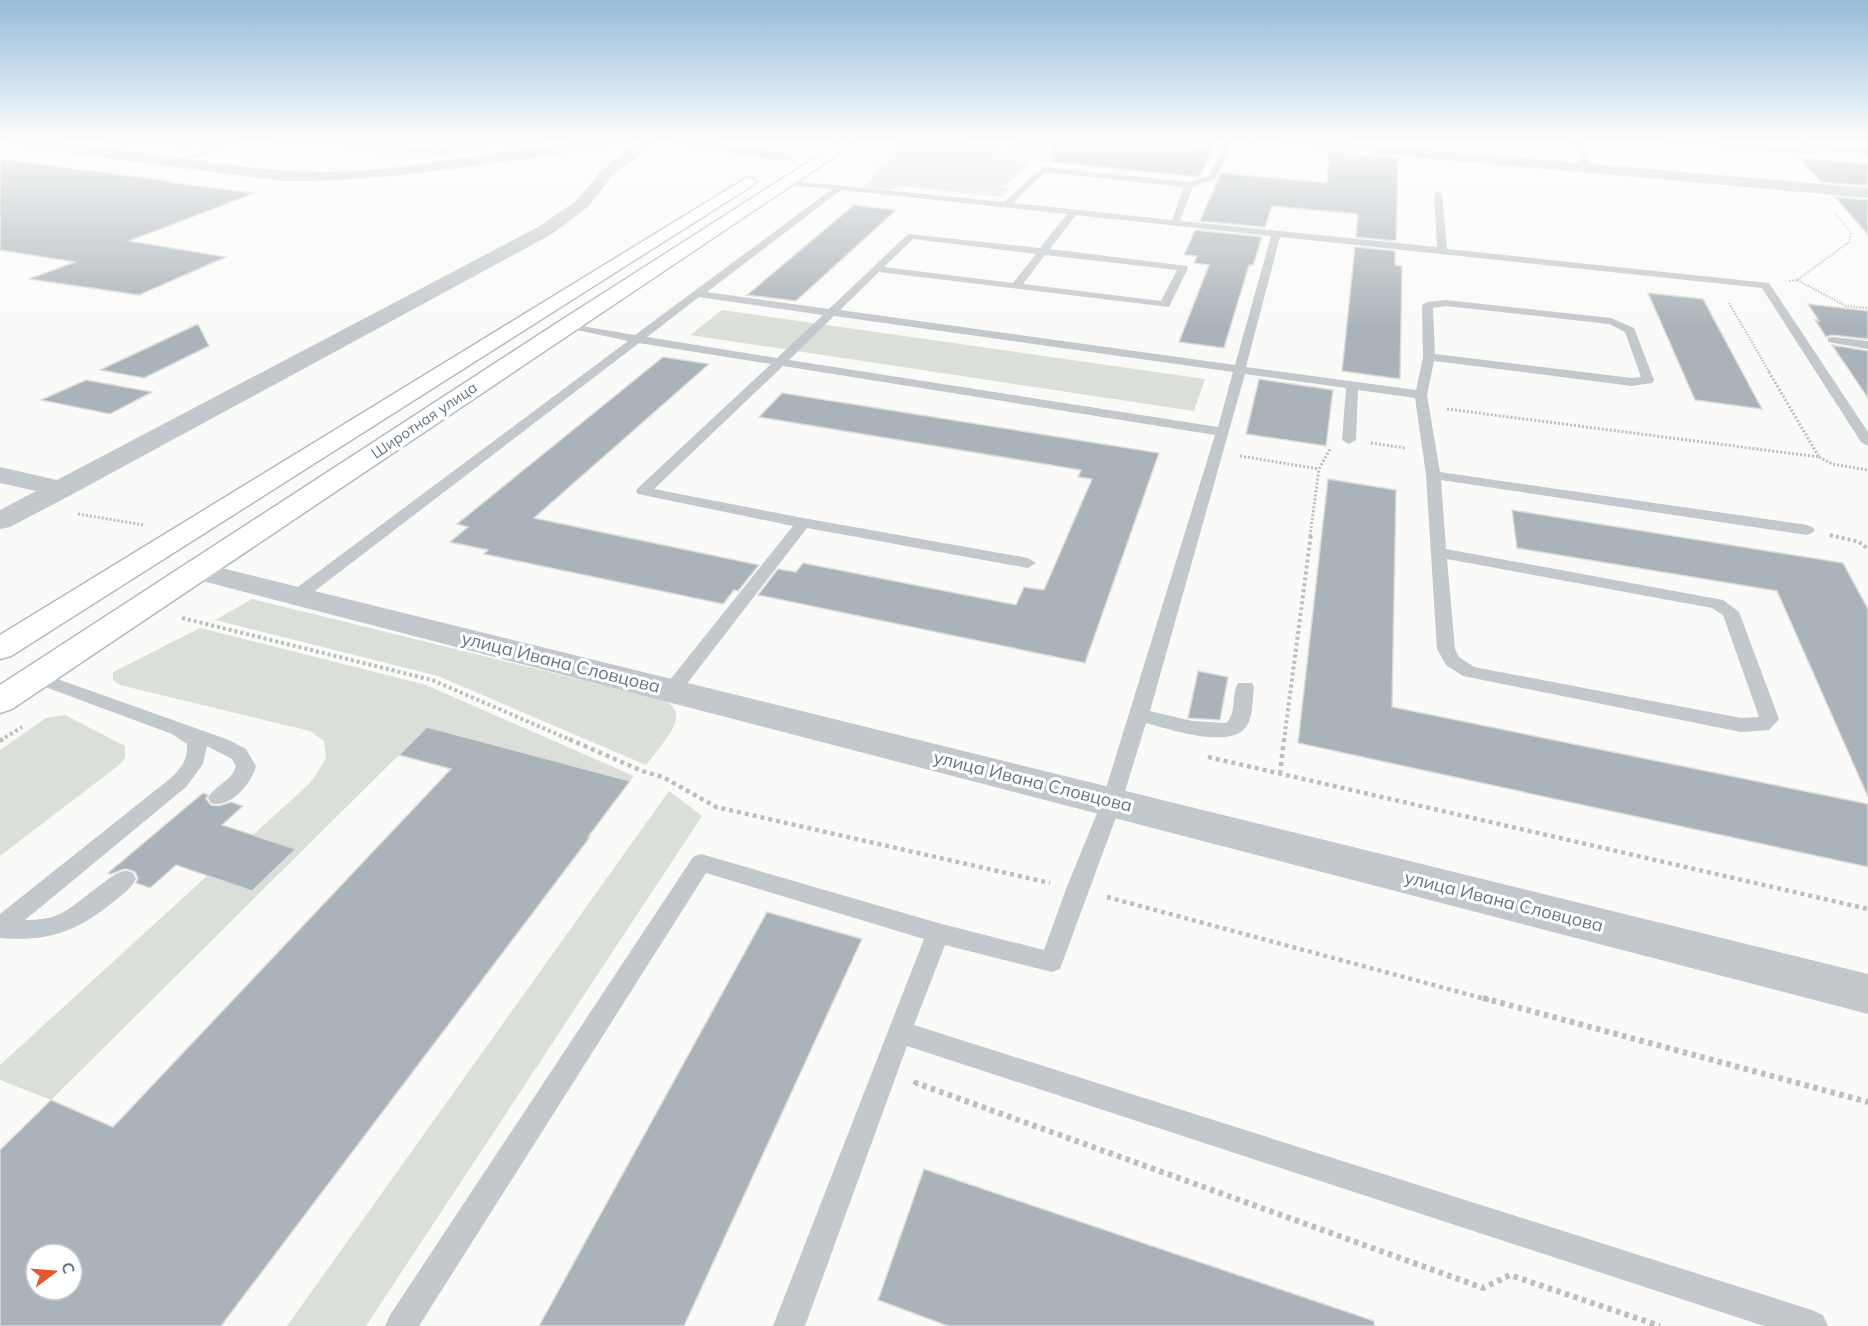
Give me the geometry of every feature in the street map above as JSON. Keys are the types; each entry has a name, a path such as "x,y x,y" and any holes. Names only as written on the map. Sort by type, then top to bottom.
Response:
{"main road":[{"name":"Широтная улица","path":"0,649 711,204"},
{"name":"Широтная улица","path":"0,701 567,325 754,204"},
{"path":"685,220 682,225 689,229 702,231 722,225"},
{"path":"648,243 660,240 687,241 690,243 687,248"}],"street":[{"path":"0,521 546,230 582,204"},
{"path":"0,475 62,489"},
{"name":"улица Ивана Словцова","path":"196,571 1868,994"}],"lane":[{"path":"297,596 818,204"},
{"path":"995,204 1765,285 1868,442"},
{"path":"1175,223 1182,204"},
{"path":"1439,204 1442,252"},
{"path":"1015,287 1074,212"},
{"path":"401,1326 701,863 938,933 1052,962 1077,889 1112,801 1139,715 1222,432 1276,234"},
{"path":"876,269 1166,306 1183,268 911,236 876,269 780,362 643,491 802,523 1028,563"},
{"path":"698,294 1352,386 1422,400"},
{"path":"1429,357 1632,382 1648,380 1630,330 1611,321 1446,303 1427,305 1429,357 1422,400 1433,475 1446,648 1452,661 1469,672 1741,725 1762,725 1769,719 1731,612 1717,604 1440,553"},
{"path":"567,325 637,339 1222,432"},
{"path":"1832,340 1868,345"},
{"path":"1349,440 1352,386"},
{"path":"1433,475 1808,530"},
{"path":"672,690 802,523"},
{"path":"35,677 236,751 244,757 246,765 243,773 218,798"},
{"path":"1139,715 1216,732 1230,731 1238,724 1245,687"},
{"path":"0,928 189,771 198,750 196,741 179,729"},
{"path":"0,928 18,931 41,929 80,917 125,879"},
{"path":"789,1326 938,933"},
{"path":"899,1032 1812,1326"}],"path":[{"path":"1765,285 1797,280 1849,242 1851,233 1828,204"},
{"path":"1715,280 1819,457"},
{"path":"1797,280 1846,306 1868,308"},
{"path":"1422,400 1819,457 1832,464 1868,470"},
{"path":"1280,774 1319,469 1335,440 1429,452"},
{"path":"1216,453 1319,469"},
{"path":"83,514 136,524"},
{"path":"1808,530 1859,542 1868,549"},
{"path":"182,618 432,680 642,771 663,777 716,807 1077,889 1868,1102"},
{"path":"1200,756 1868,909"},
{"path":"912,1094 916,1083 1484,1288 1510,1275 1660,1326"}],"shaded area":[{"path":"722,310 1205,379 1194,411 690,335"},
{"path":"252,599 659,699 670,704 675,712 676,720 667,738 646,765 438,676 215,620"},
{"path":"200,628 426,685 634,776 630,781 427,727 51,1100 0,1080 0,1065 207,876 252,891 295,849 253,835 310,783 326,759 324,741 310,731 120,685 113,680 113,672"},
{"path":"65,715 125,746 125,758 119,765 0,856 0,750 46,718"},
{"path":"669,791 702,816 366,1326 287,1326"}],"building":[{"path":"0,204 226,204 129,241 226,257 139,295 29,279 75,262 0,250"},
{"path":"1207,204 1397,204 1396,241 1356,237 1358,214 1272,206 1265,227 1200,221"},
{"path":"1841,204 1868,204 1868,235"},
{"path":"854,205 896,210 796,301 747,295"},
{"path":"1195,230 1262,237 1253,265 1249,265 1224,348 1179,342 1209,265 1194,263 1197,256 1184,255"},
{"path":"1355,247 1395,251 1395,265 1402,266 1400,379 1342,371"},
{"path":"1648,293 1703,299 1762,409 1695,400"},
{"path":"1808,304 1868,311 1868,339 1832,335 1826,337"},
{"path":"198,324 209,346 144,378 100,370"},
{"path":"1832,345 1868,351 1868,398"},
{"path":"663,357 709,364 534,518 759,565 738,591 734,590 723,604 484,554 488,550 450,542 468,527 457,524"},
{"path":"1259,379 1333,390 1326,446 1246,434"},
{"path":"86,380 152,392 110,414 41,400"},
{"path":"782,393 1159,453 1085,663 758,595 778,569 796,572 803,563 1016,605 1024,587 1044,590 1092,479 1078,477 1081,470 759,417"},
{"path":"1328,479 1396,490 1392,707 1868,804 1868,867 1298,743"},
{"path":"1512,510 1843,563 1868,609 1868,797 1777,591 1517,548"},
{"path":"1198,671 1228,677 1220,720 1188,718"},
{"path":"427,727 630,781 221,1326 0,1326 0,1150 51,1100 113,1127 451,769 399,755"},
{"path":"203,793 208,795 206,799 211,805 219,806 231,802 243,806 222,825 296,849 252,891 176,865 150,888 136,883 138,878 135,872 130,870 124,869 108,873"},
{"path":"767,912 862,939 684,1326 539,1326"},
{"path":"924,1169 1374,1321 1374,1326 948,1326 878,1300"}]}
